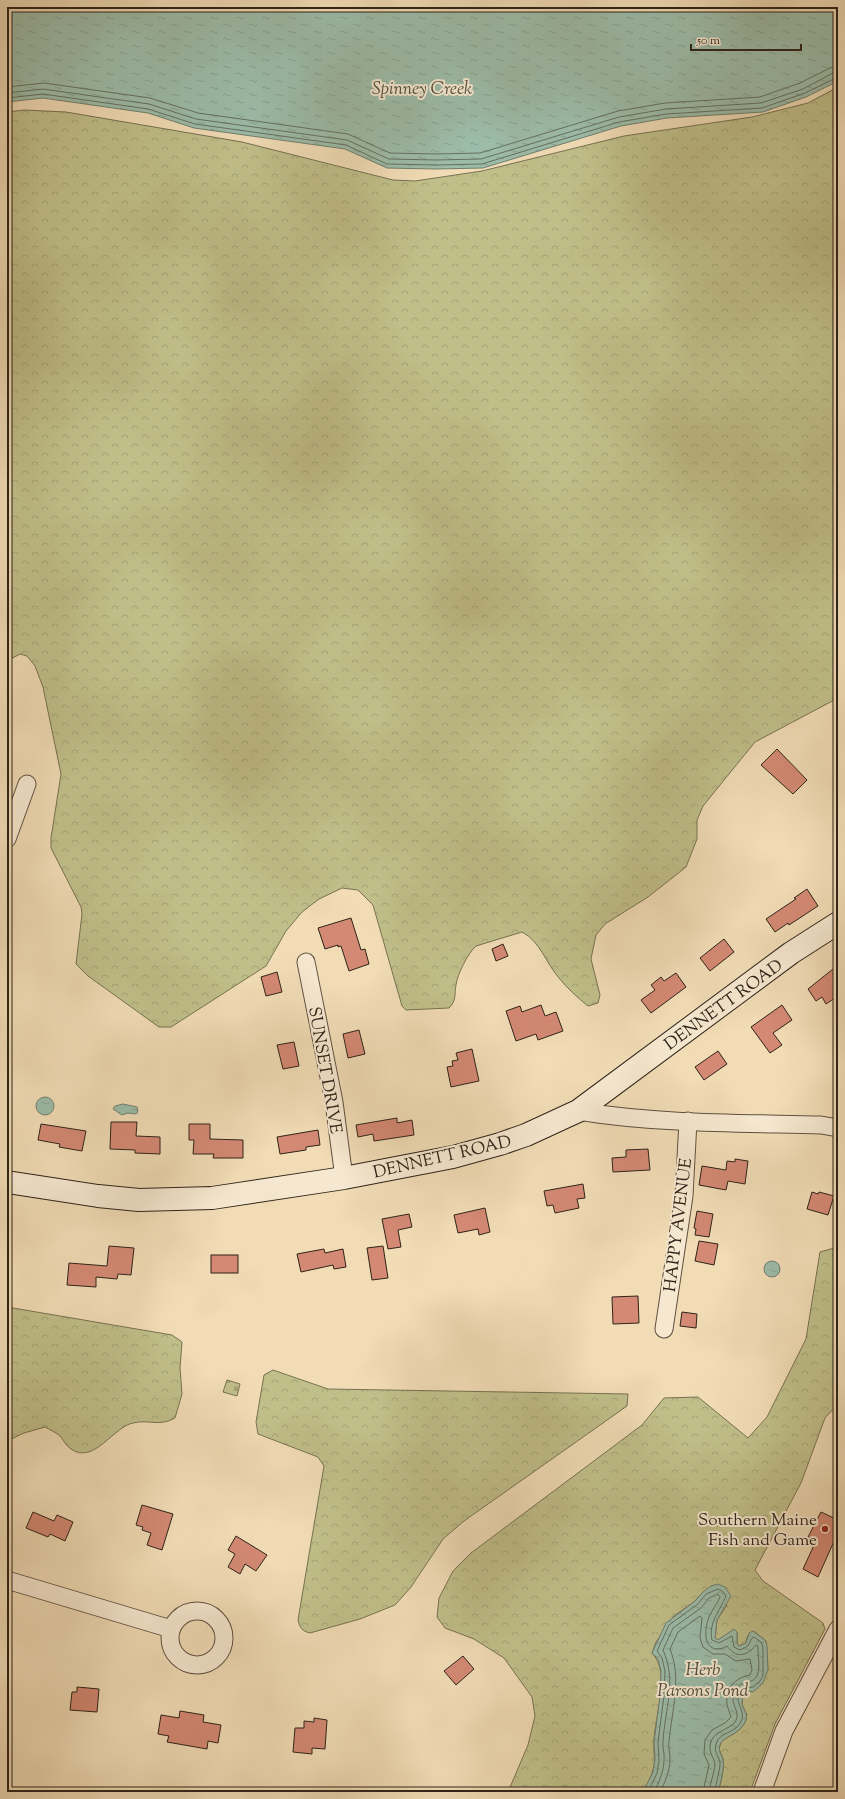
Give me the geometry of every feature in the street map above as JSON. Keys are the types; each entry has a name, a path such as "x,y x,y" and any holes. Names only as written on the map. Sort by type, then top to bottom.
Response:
{"street":[{"path":"7,839 27,784"},
{"name":"DENNETT ROAD","path":"7,1182 139,1200 212,1198 344,1178 454,1157 500,1144 526,1135 578,1111 791,953 838,923"},
{"name":"SUNSET DRIVE","path":"306,962 334,1102 344,1178"},
{"path":"578,1111 610,1116 838,1128"},
{"name":"HAPPY AVENUE","path":"664,1329 684,1196 688,1121"},
{"path":"7,1580 171,1629"},
{"path":"762,1792 784,1731 838,1629"}],"green space":[{"path":"838,87 838,698 755,742 703,806 697,820 697,839 686,867 648,897 605,924 596,935 591,959 600,995 598,1003 588,1006 573,993 554,972 534,941 522,932 476,946 466,959 461,970 457,981 454,1000 449,1008 406,1010 402,1006 373,905 358,890 342,888 319,899 302,912 286,931 266,966 171,1027 159,1027 88,976 76,964 82,914 81,907 51,848 51,838 61,774 43,687 35,666 27,656 20,654 7,661 7,112 24,110 66,112 242,142 393,180 415,181 482,171 624,136 752,117 808,103"},
{"path":"838,1247 838,1404 825,1418 801,1483 755,1570 763,1581 823,1623 825,1629 775,1724 750,1792 718,1792 723,1766 720,1745 724,1739 744,1725 746,1713 742,1703 743,1694 748,1691 751,1692 768,1670 765,1640 753,1631 747,1637 746,1643 739,1646 737,1643 737,1632 734,1630 718,1640 715,1638 717,1620 727,1605 703,1592 695,1601 674,1616 656,1642 652,1653 658,1662 661,1672 661,1684 655,1732 654,1766 643,1792 508,1792 528,1745 535,1716 532,1697 504,1658 474,1639 445,1628 437,1617 439,1598 453,1571 471,1553 642,1425 664,1398 698,1397 748,1438 767,1417 806,1339 820,1252"},
{"path":"7,1307 172,1335 182,1342 180,1368 182,1394 175,1418 164,1422 133,1423 118,1431 103,1444 88,1452 79,1453 71,1449 59,1435 45,1427 24,1433 7,1441"},
{"path":"273,1370 328,1389 628,1394 627,1406 464,1521 443,1539 411,1587 395,1605 360,1619 310,1633 302,1629 298,1620 324,1466 318,1457 258,1434 256,1422 264,1375"},
{"path":"227,1380 240,1384 237,1396 223,1392"}],"water":[{"name":"Spinney Creek","path":"7,7 838,7 838,81 806,97 763,112 667,118 621,126 483,168 387,168 345,149 194,128 148,113 43,98 7,102"},
{"path":"41,1097 49,1097 54,1102 52,1113 49,1115 41,1115 36,1110 36,1102"},
{"path":"123,1104 137,1107 138,1112 136,1114 128,1113 122,1115 113,1109 115,1106"},
{"path":"772,1261 778,1263 780,1269 778,1275 772,1277 766,1275 764,1269 766,1263"},
{"name":"Herb Parsons Pond","path":"718,1584 725,1587 731,1596 717,1620 715,1638 718,1640 734,1629 737,1632 737,1643 739,1646 746,1643 749,1633 753,1631 765,1640 767,1646 768,1670 763,1683 753,1692 748,1691 743,1694 742,1703 746,1713 744,1725 721,1742 719,1747 723,1759 723,1766 718,1792 643,1792 653,1772 655,1759 654,1742 660,1696 661,1671 658,1659 652,1653 666,1623 695,1601 711,1586"}],"building":[{"path":"777,749 807,780 793,794 761,765"},
{"path":"807,889 818,906 789,925 788,923 775,932 766,919 796,899 794,898"},
{"path":"351,918 361,950 365,949 369,964 349,971 341,946 338,947 338,945 325,949 318,928"},
{"path":"724,939 734,952 710,971 700,958"},
{"path":"503,944 508,956 496,961 492,949"},
{"path":"838,965 838,996 826,1004 822,997 816,1001 808,989"},
{"path":"277,972 282,992 266,996 261,977"},
{"path":"676,973 686,987 651,1013 641,1000 655,990 651,985 661,977 664,981"},
{"path":"541,1005 545,1016 556,1012 563,1031 538,1040 536,1034 516,1041 506,1011 520,1006 522,1012"},
{"path":"782,1005 792,1020 773,1033 782,1045 770,1053 751,1027"},
{"path":"359,1030 365,1054 348,1058 343,1034"},
{"path":"294,1042 299,1066 283,1069 277,1045"},
{"path":"472,1049 479,1081 451,1087 447,1067 453,1066 452,1061 458,1060 456,1053"},
{"path":"718,1051 727,1064 704,1080 695,1067"},
{"path":"397,1118 397,1123 412,1120 414,1135 374,1141 373,1134 358,1137 356,1125"},
{"path":"111,1122 137,1122 136,1136 160,1137 160,1154 135,1153 135,1150 110,1149"},
{"path":"41,1124 86,1131 82,1151 59,1147 60,1144 38,1140"},
{"path":"189,1124 210,1124 210,1139 243,1140 243,1158 213,1158 214,1154 193,1154 194,1140 189,1140"},
{"path":"318,1130 320,1145 306,1147 306,1150 280,1154 277,1137"},
{"path":"648,1149 650,1170 613,1172 612,1158 626,1157 626,1150"},
{"path":"735,1159 748,1161 745,1184 728,1181 726,1190 699,1185 702,1166 726,1170 727,1161 735,1162"},
{"path":"583,1184 585,1198 577,1199 579,1208 555,1213 553,1205 547,1206 544,1191"},
{"path":"812,1192 818,1194 819,1192 834,1196 828,1215 807,1209"},
{"path":"485,1208 490,1232 479,1235 478,1229 458,1233 454,1215"},
{"path":"697,1211 713,1214 709,1237 695,1235 696,1229 694,1228"},
{"path":"409,1214 412,1227 398,1230 401,1247 388,1249 382,1219"},
{"path":"699,1241 718,1244 714,1265 695,1261"},
{"path":"109,1246 134,1248 131,1275 118,1274 117,1279 96,1277 96,1287 67,1285 69,1263 107,1266"},
{"path":"383,1246 388,1278 372,1280 367,1248"},
{"path":"324,1249 325,1253 343,1249 346,1267 334,1269 333,1265 301,1272 297,1254"},
{"path":"211,1255 238,1255 238,1273 211,1273"},
{"path":"638,1296 639,1323 613,1324 612,1297"},
{"path":"682,1312 697,1314 696,1328 680,1326"},
{"path":"142,1505 173,1514 162,1550 147,1545 151,1533 142,1530 143,1527 136,1525"},
{"path":"33,1512 54,1521 57,1515 73,1522 65,1541 50,1534 48,1537 26,1528"},
{"path":"821,1512 838,1520 838,1541 835,1539 818,1577 803,1569 816,1541 808,1537"},
{"path":"236,1536 267,1555 256,1571 245,1564 240,1574 228,1567 235,1554 228,1550"},
{"path":"463,1656 474,1669 456,1685 444,1671"},
{"path":"77,1687 99,1689 97,1712 70,1710 72,1692 77,1692"},
{"path":"180,1711 204,1715 203,1722 221,1725 218,1743 208,1741 207,1749 167,1742 169,1736 158,1734 161,1715 179,1718"},
{"path":"314,1718 327,1720 325,1749 312,1748 312,1754 293,1752 295,1728 304,1728 304,1721 314,1722"}],"place":[{"name":"Southern Maine Fish and Game","path":"825,1529"}]}
